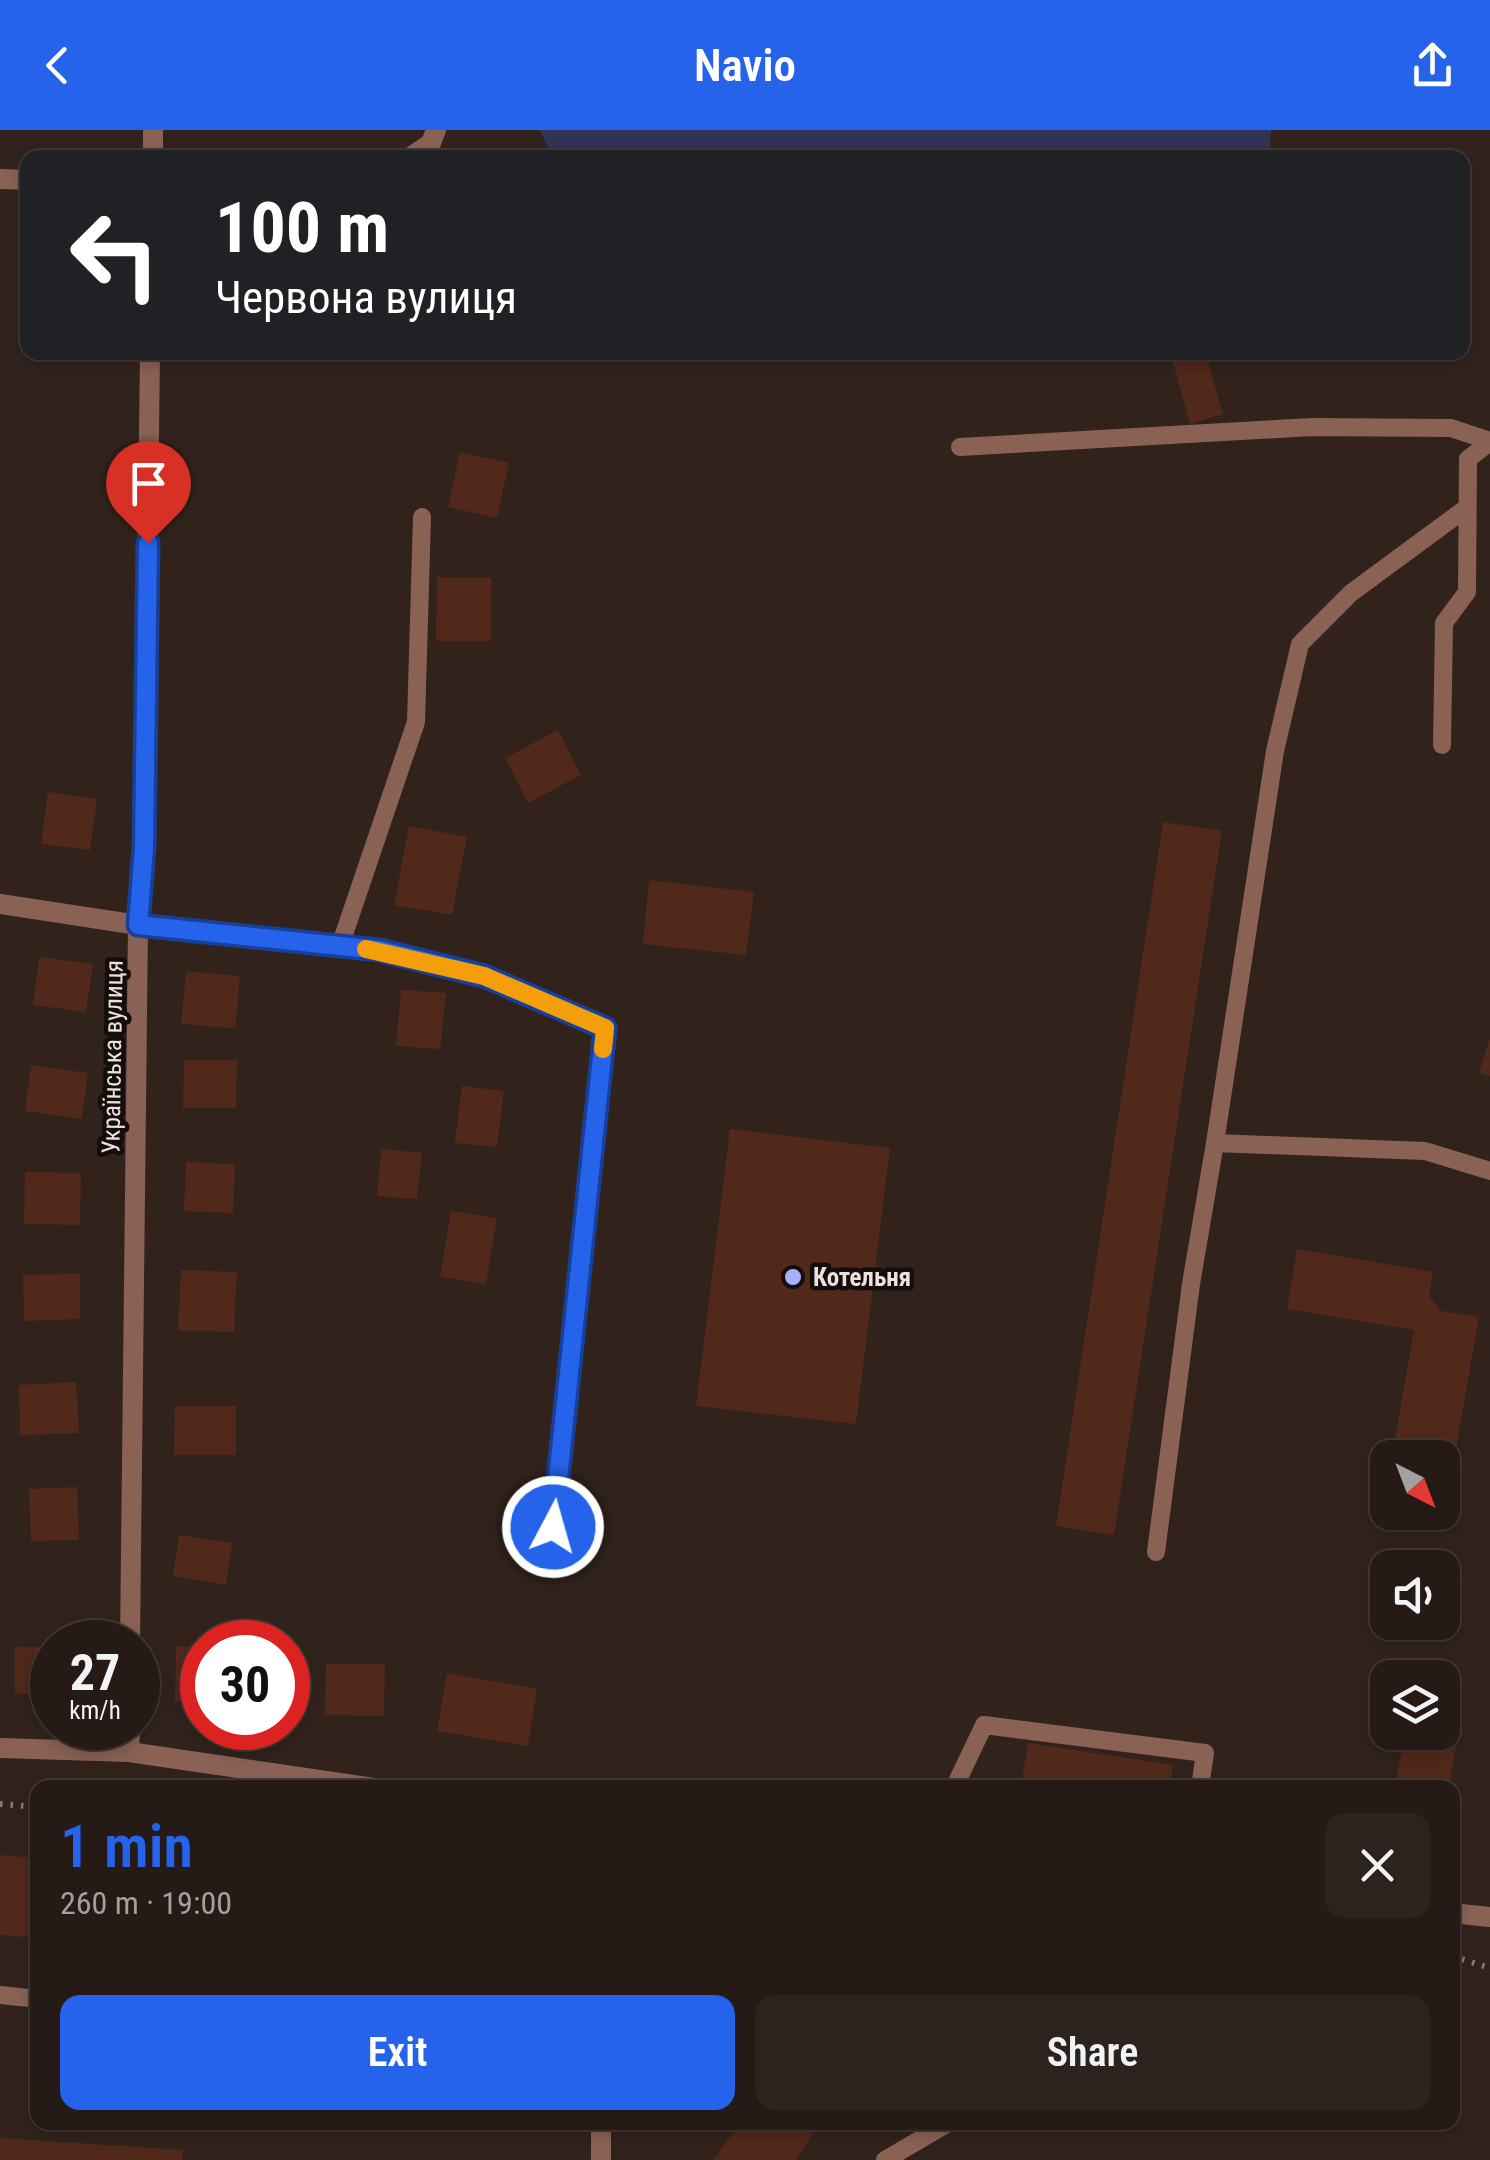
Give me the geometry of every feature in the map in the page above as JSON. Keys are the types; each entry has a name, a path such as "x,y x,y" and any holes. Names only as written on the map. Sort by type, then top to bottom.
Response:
{"street":[{"path":"421,150 430,143 436,130"},
{"name":"Українська вулиця","path":"130,1620 138,925 144,848 150,360"},
{"path":"0,904 138,925 379,950 484,976 605,1028 553,1527"},
{"path":"0,1748 129,1752 320,1780"},
{"path":"1460,1914 1490,1918"},
{"path":"601,2130 601,2160"}],"lane":[{"path":"960,447 1312,427 1451,428 1490,442"},
{"path":"1442,744 1444,623 1467,592 1468,460 1490,442"},
{"path":"1156,1552 1191,1284 1275,750 1300,644 1351,593 1466,509"},
{"path":"340,946 416,722 422,517"},
{"path":"1215,1142 1424,1152 1490,1171"},
{"path":"958,1780 984,1725 1205,1753 1201,1780"},
{"path":"0,1995 30,1998"},
{"path":"885,2160 936,2130"}],"path":[{"path":"0,1804 30,1806"},
{"path":"1460,1959 1490,1968"}],"shaded area":[{"path":"540,130 1271,130 1270,150 549,150"}],"building":[{"path":"1172,360 1207,360 1223,414 1190,424"},
{"path":"460,452 509,463 497,518 448,507"},
{"path":"437,577 491,578 491,641 436,641"},
{"path":"558,730 581,775 528,803 505,758"},
{"path":"48,792 97,799 90,850 41,844"},
{"path":"1163,822 1222,831 1114,1535 1056,1526"},
{"path":"409,826 467,837 452,915 394,905"},
{"path":"649,880 754,892 746,955 643,944"},
{"path":"39,957 93,964 86,1012 33,1005"},
{"path":"186,971 240,976 235,1028 181,1024"},
{"path":"401,990 446,993 440,1049 396,1046"},
{"path":"1490,1040 1490,1076 1479,1073"},
{"path":"184,1060 237,1060 236,1108 183,1108"},
{"path":"31,1065 88,1073 82,1119 25,1111"},
{"path":"462,1086 504,1091 497,1147 455,1143"},
{"name":"Котельня","path":"730,1129 890,1148 856,1424 696,1406"},
{"path":"381,1149 422,1153 417,1199 377,1196"},
{"path":"186,1162 235,1164 233,1213 184,1211"},
{"path":"25,1172 81,1173 80,1225 24,1224"},
{"path":"451,1211 497,1218 486,1284 440,1277"},
{"path":"1297,1249 1433,1272 1429,1296 1441,1311 1479,1317 1457,1440 1395,1440 1414,1330 1287,1309"},
{"path":"181,1270 237,1272 234,1332 178,1330"},
{"path":"80,1274 80,1319 24,1321 23,1275"},
{"path":"76,1382 79,1433 20,1435 19,1385"},
{"path":"175,1406 236,1406 236,1455 174,1455"},
{"path":"77,1487 79,1540 31,1541 29,1489"},
{"path":"179,1535 232,1543 226,1585 173,1576"},
{"path":"176,1646 180,1646 180,1702 175,1702"},
{"path":"15,1647 30,1647 30,1694 15,1694"},
{"path":"326,1664 385,1664 384,1716 325,1715"},
{"path":"447,1673 537,1689 528,1746 437,1731"},
{"path":"1028,1743 1173,1765 1170,1780 1022,1780"},
{"path":"1402,1750 1455,1750 1450,1780 1396,1780"},
{"path":"0,1855 30,1857 30,1937 0,1935"},
{"path":"735,2130 816,2130 796,2160 713,2160"},
{"path":"0,2138 183,2150 182,2160 0,2160"}],"slow traffic":[{"path":"366,949 484,976 605,1028 603,1049"}],"place":[{"name":"Котельня","path":"793,1277"}],"route":[{"path":"148,543 144,848 138,925 379,950 484,976 605,1028 553,1527"}]}
